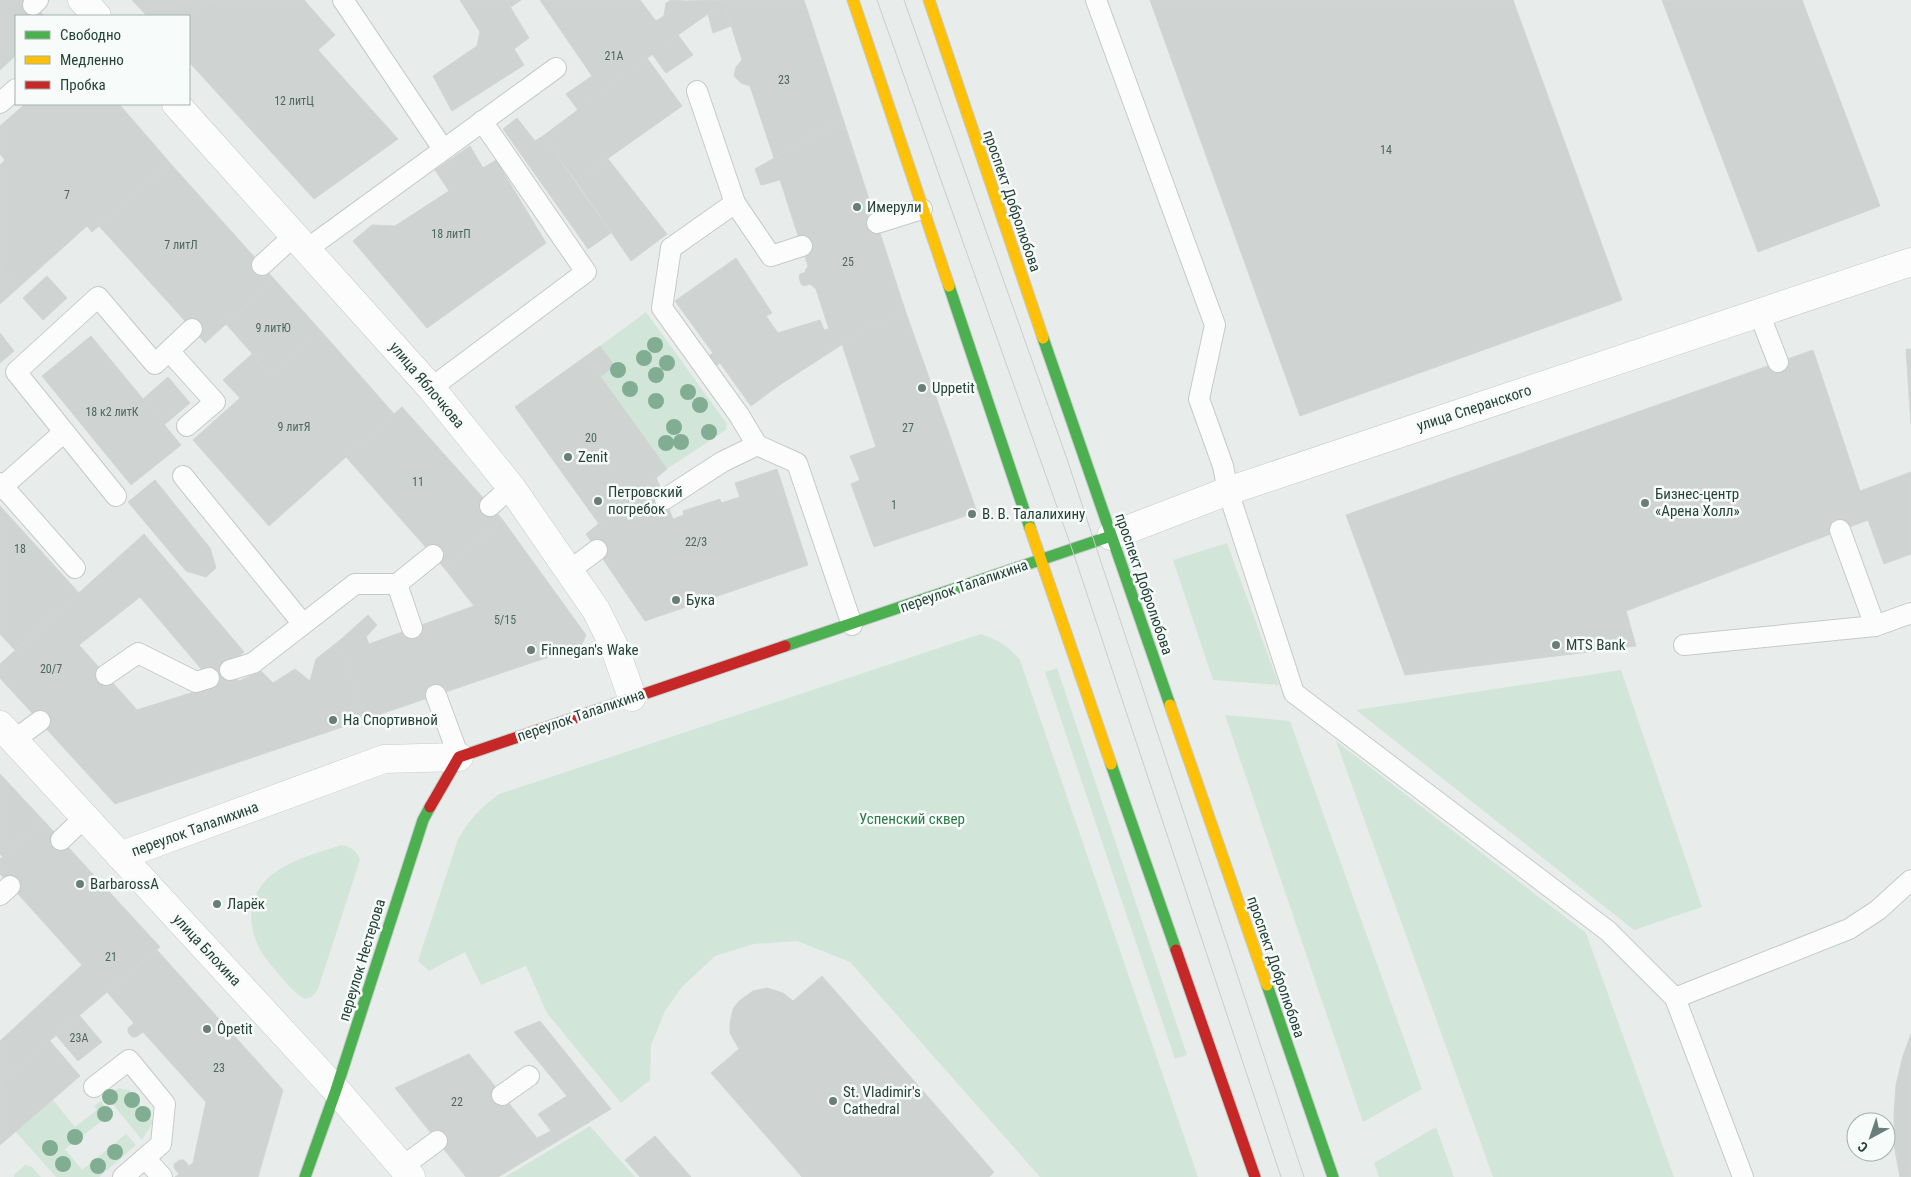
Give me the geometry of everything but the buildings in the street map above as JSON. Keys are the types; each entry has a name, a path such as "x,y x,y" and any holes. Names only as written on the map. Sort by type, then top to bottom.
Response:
{"main road":[{"path":"853,0 1040,559 1255,1177"},
{"name":"проспект Добролюбова","path":"928,0 1333,1177"},
{"name":"улица Сперанского","path":"1040,559 1111,536"},
{"name":"переулок Талалихина","path":"459,757 632,697 852,625 1040,559"},
{"name":"переулок Нестерова","path":"305,1177 336,1090 423,820 459,757"}],"street":[{"path":"82,0 96,15"},
{"name":"улица Яблочкова","path":"177,105 431,388 512,487 596,610 614,646 632,697"},
{"name":"улица Сперанского","path":"1111,536 1228,491 1911,262"},
{"name":"улица Блохина","path":"7,733 336,1090 407,1172"},
{"name":"переулок Талалихина","path":"120,856 384,759 459,757"}],"lane":[{"path":"343,0 443,149"},
{"path":"1096,0 1215,325 1199,399 1223,466 1228,491 1294,693 1608,931 1675,998 1743,1177"},
{"path":"262,265 301,242 443,149 556,68"},
{"path":"0,103 15,90"},
{"path":"697,91 735,203 770,256 802,246"},
{"path":"431,388 586,272 482,121"},
{"path":"735,203 671,248 662,308 739,416 757,445 797,463 852,625"},
{"path":"877,223 922,209"},
{"path":"116,496 16,372 98,297 155,364 192,329"},
{"path":"1759,313 1778,362"},
{"path":"169,351 215,402 186,426"},
{"path":"64,432 1,486 74,568"},
{"path":"665,499 722,462 757,445"},
{"path":"183,476 303,624"},
{"path":"490,506 512,487"},
{"path":"1840,530 1875,626"},
{"path":"570,570 597,550"},
{"path":"230,670 253,663 355,584 397,584 433,555"},
{"path":"397,584 412,628"},
{"path":"1684,645 1875,626 1911,613"},
{"path":"106,675 138,653 196,682 209,678"},
{"path":"436,695 459,757"},
{"path":"7,733 40,721"},
{"path":"61,840 85,817"},
{"path":"1675,998 1849,930 1878,910 1911,880"},
{"path":"94,1087 129,1060 165,1104 161,1144 123,1177"},
{"path":"502,1095 529,1076"},
{"path":"407,1172 437,1141"},
{"path":"145,1158 162,1177"}],"green space":[{"path":"646,312 727,424 726,430 667,469 601,376 614,366 600,346"},
{"path":"1227,543 1279,685 1213,680 1173,560"},
{"name":"Успенский сквер","path":"981,634 1003,644 1020,660 1198,1177 1040,1177 850,962 797,941 754,944 715,956 682,987 665,1011 651,1045 650,1080 621,1103 547,1013 526,966 481,985 465,952 429,971 418,961 458,839 476,814 499,794"},
{"path":"1057,668 1187,1055 1175,1059 1045,672"},
{"path":"1621,670 1702,907 1634,930 1356,710"},
{"path":"1225,715 1290,721 1422,1089 1363,1122"},
{"path":"1336,741 1586,933 1674,1177 1493,1177"},
{"path":"341,845 353,850 360,860 318,989 312,997 305,999 286,983 261,952 255,939 251,913 259,889 268,878 280,869 302,858"},
{"path":"118,1088 129,1090 153,1122 142,1140 107,1097"},
{"path":"52,1099 75,1127 97,1110 94,1106 101,1101 111,1114 65,1149 82,1170 126,1134 136,1145 99,1177 56,1177 15,1131"},
{"path":"590,1126 635,1177 505,1177"},
{"path":"1436,1127 1454,1177 1379,1177 1374,1163"},
{"path":"25,1165 32,1167 41,1177 14,1177"}],"tram line":[{"path":"877,0 1072,549 1281,1177"},
{"path":"904,0 1067,459 1304,1177"}],"traffic: fast":[{"path":"949,286 1030,528"},
{"path":"1043,338 1170,705"},
{"path":"785,646 1111,536"},
{"path":"1111,764 1176,950"},
{"path":"305,1177 336,1090 423,820 430,807"},
{"path":"1267,985 1333,1177"}],"traffic: slow":[{"path":"853,0 949,286"},
{"path":"929,0 1043,338"},
{"path":"1030,528 1111,764"},
{"path":"1170,705 1267,985"}],"traffic: jam":[{"path":"430,807 459,757 785,646"},
{"path":"1176,950 1255,1177"}],"place":[{"name":"Имерули","path":"857,207"},
{"name":"Uppetit","path":"922,388"},
{"name":"Zenit","path":"568,457"},
{"name":"Петровский погребок","path":"598,501"},
{"name":"Бизнес-центр «Арена Холл»","path":"1645,503"},
{"name":"В. В. Талалихину","path":"972,514"},
{"name":"Бука","path":"676,600"},
{"name":"МТS Bank","path":"1556,645"},
{"name":"Finnegan's Wake","path":"531,650"},
{"name":"На Спортивной","path":"333,720"},
{"name":"BarbarossA","path":"80,884"},
{"name":"Ларёк","path":"217,904"},
{"name":"Ôpetit","path":"207,1029"},
{"name":"St. Vladimir's Cathedral","path":"833,1101"}]}
